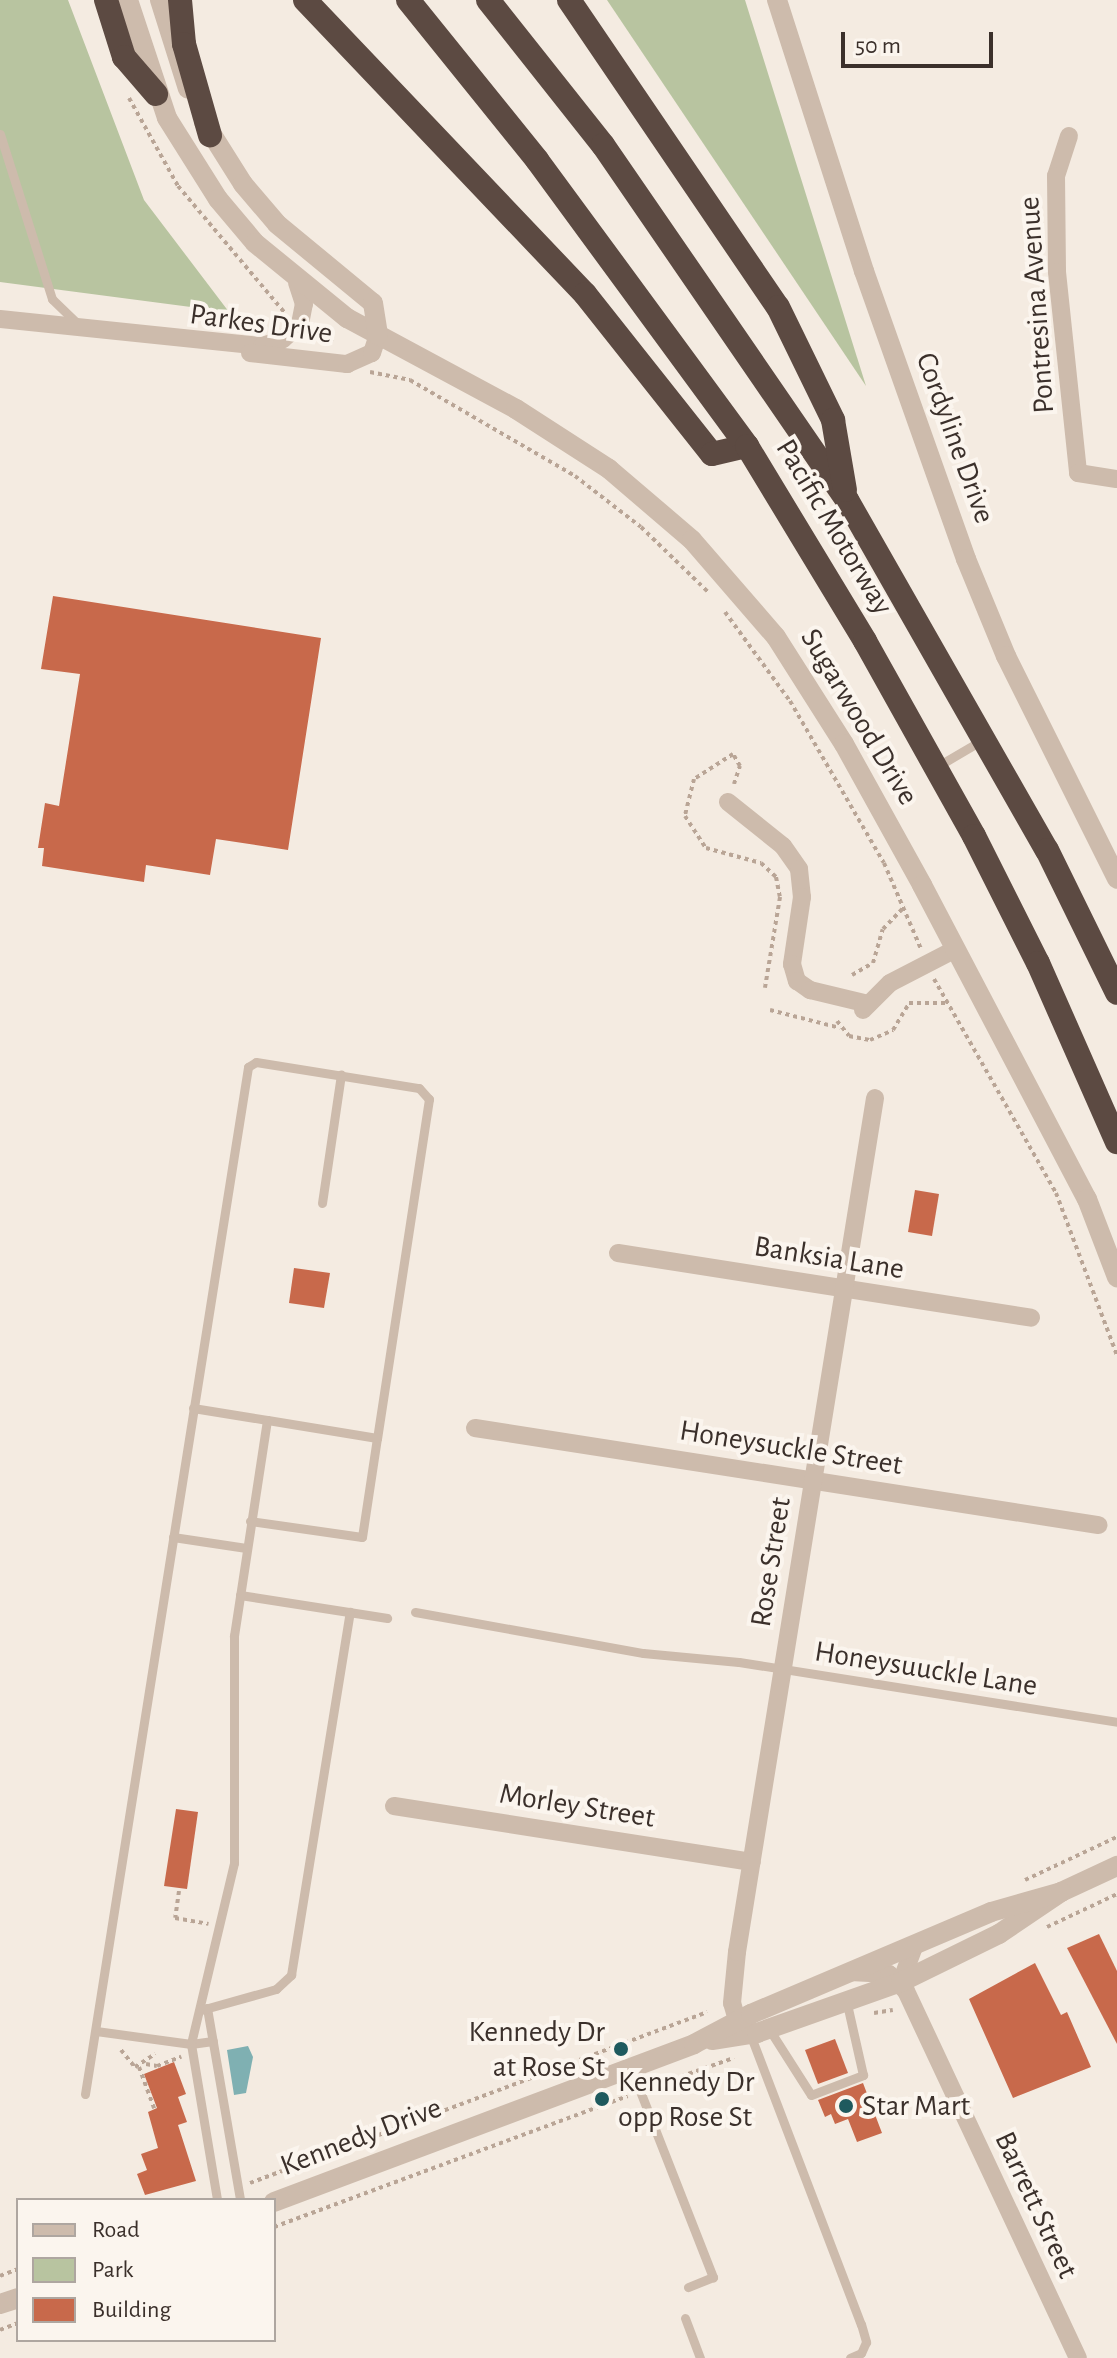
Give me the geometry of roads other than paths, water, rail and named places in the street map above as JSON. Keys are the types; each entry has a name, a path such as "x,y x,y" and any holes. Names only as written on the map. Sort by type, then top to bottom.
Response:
{"highway":[{"path":"106,0 124,57 156,94"},
{"path":"180,0 184,44 210,135"},
{"path":"305,0 585,294 712,454 747,446"},
{"name":"Pacific Motorway","path":"408,0 537,160 747,446 936,768 1038,963 1117,1142"},
{"name":"Pacific Motorway","path":"488,0 603,145 847,500 986,739 1117,993"},
{"path":"569,0 778,307 833,420 847,500"}],"street":[{"name":"Sugarwood Drive","path":"128,0 156,94 218,199 297,282 378,335 516,409 609,469 692,540 785,650 844,744 956,949 1087,1199 1117,1277"},
{"path":"160,0 181,77 210,135 277,224 373,303 378,335"},
{"name":"Cordyline Drive","path":"777,0 864,271 966,559 1006,656 1117,879"},
{"name":"Pontresina Avenue","path":"1069,136 1056,176 1057,272 1078,473 1117,479"},
{"name":"Parkes Drive","path":"0,319 250,346 278,341 302,319 297,282"},
{"name":"Parkes Drive","path":"168,339 339,364 372,353 378,335"},
{"path":"728,802 783,846 799,869 802,897 792,964 797,981 810,990 866,1007 890,983 956,949"},
{"name":"Rose Street","path":"751,2034 732,1993 841,1289 875,1098"},
{"name":"Banksia Lane","path":"618,1253 1031,1318"},
{"name":"Honeysuckle Street","path":"475,1428 1098,1525"},
{"name":"Morley Street","path":"394,1806 752,1862"},
{"name":"Kennedy Drive","path":"751,2034 847,1972 991,1912 1061,1892 1117,1866"},
{"name":"Kennedy Drive","path":"276,2201 694,2044 849,2011 999,1934 1061,1892"},
{"path":"847,1972 889,1974 901,1982 915,1944"},
{"name":"Barrett Street","path":"901,1982 1078,2358"}],"lane":[{"path":"0,134 52,299 84,330"},
{"path":"936,768 986,739"},
{"path":"85,2094 248,1067 256,1062 419,1088 429,1097 362,1537 250,1521"},
{"path":"322,1203 341,1074"},
{"path":"193,1408 377,1438"},
{"path":"217,2198 192,2048 222,1927 237,1831 233,1679 246,1548 267,1420"},
{"path":"173,1537 246,1548"},
{"path":"240,1595 387,1618"},
{"path":"204,2009 276,1989 291,1975 350,1612"},
{"name":"Honeysuuckle Lane","path":"415,1612 643,1653 782,1670 1117,1722"},
{"path":"204,2009 213,2041 240,2198"},
{"path":"751,2034 811,2095 863,2075 849,2011"},
{"path":"96,2031 192,2048 213,2041"},
{"path":"751,2034 861,2324 866,2342 861,2353 850,2358"},
{"path":"631,2068 713,2277 688,2287"},
{"path":"685,2318 700,2358"}],"water":[{"path":"248,2046 253,2057 246,2093 234,2095 227,2050"}],"place":[{"name":"Kennedy Dr at Rose St","path":"621,2049"},
{"name":"Kennedy Dr opp Rose St","path":"602,2099"},
{"name":"Star Mart","path":"846,2106"}]}
